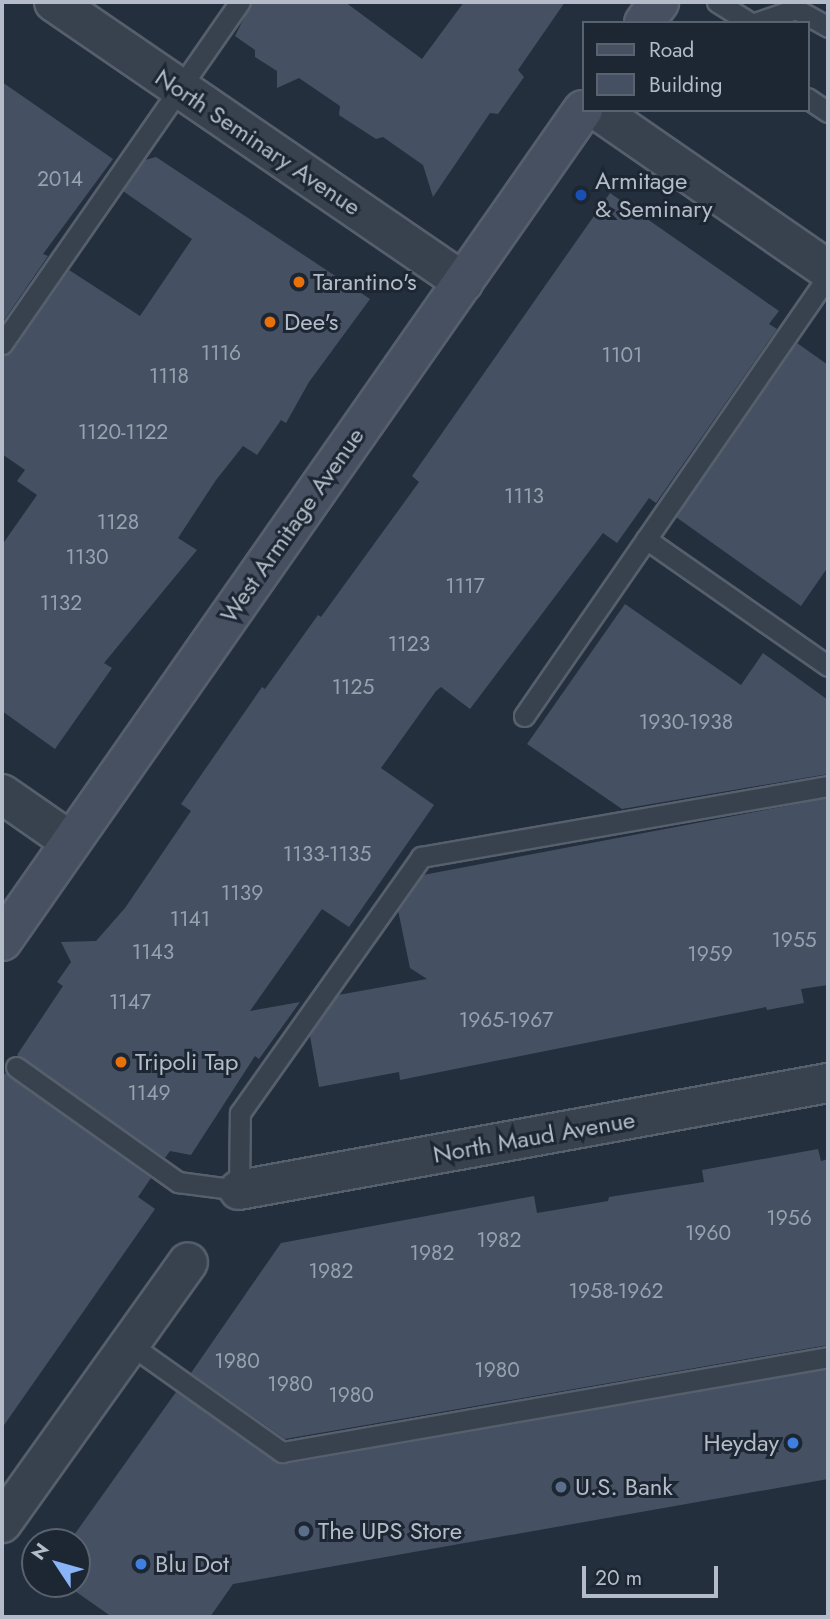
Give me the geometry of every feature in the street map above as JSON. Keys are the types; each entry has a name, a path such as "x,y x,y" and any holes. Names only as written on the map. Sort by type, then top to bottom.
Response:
{"main road":[{"path":"645,21 659,2"},
{"name":"West Armitage Avenue","path":"2,941 582,111"}],"street":[{"name":"North Seminary Avenue","path":"54,2 463,282"},
{"path":"600,112 828,270"},
{"path":"2,794 71,842"},
{"name":"North Maud Avenue","path":"239,1190 828,1083"},
{"path":"2,1523 188,1262"}],"lane":[{"path":"2,344 240,2"},
{"path":"717,2 749,21"},
{"path":"758,21 796,9 828,27"},
{"path":"809,99 828,112"},
{"path":"524,716 828,276"},
{"path":"646,539 828,666"},
{"path":"16,1067 178,1182 239,1190 240,1113 421,857 828,786"},
{"path":"128,1343 282,1452 828,1357"}],"building":[{"path":"252,2 345,2 422,59 464,2 565,2 518,70 524,77 498,114 490,113 433,197 423,165 383,137 376,139 339,115 340,106 299,78 277,88 277,71 255,57 255,50 235,36"},
{"path":"2,82 113,159 43,254 48,256 2,323"},
{"path":"156,157 370,299 309,382 286,423 281,420 257,455 243,446 216,480 178,538 197,550 104,663 112,668 55,749 2,711 2,545 37,495 17,481 25,470 2,454 2,356 12,351 69,270 140,316 192,239 123,191 145,160"},
{"path":"610,193 779,311 769,324 777,329 656,503 649,498 617,543 603,533 470,709 441,687 436,691 381,768 434,805 349,927 322,909 250,1011 300,1002 259,1059 255,1056 191,1155 170,1151 165,1158 17,1055 63,986 57,982 71,962 61,942 96,941 125,908 191,811 181,804 262,687 265,689 318,615 321,617 419,482 412,476"},
{"path":"797,343 828,365 828,567 801,606 676,517"},
{"path":"625,604 741,685 763,653 828,700 828,774 622,809 527,744"},
{"path":"828,798 828,985 801,989 804,1003 767,1010 766,1007 400,1080 399,1072 319,1087 310,1036 338,995 427,979 410,968 398,910 423,875"},
{"path":"5,1073 151,1178 138,1197 155,1209 2,1428 2,1078"},
{"path":"818,1149 821,1161 828,1159 828,1345 285,1439 191,1373 281,1243 534,1196 537,1213 608,1201 609,1197 704,1182 702,1170"},
{"path":"828,1369 828,1479 233,1584 210,1617 112,1617 85,1598 91,1598 91,1528 79,1528 176,1392 284,1464"}],"place":[{"name":"Armitage & Seminary","path":"581,195"},
{"name":"Tarantino's","path":"299,282"},
{"name":"Dee's","path":"270,322"},
{"name":"Tripoli Tap","path":"121,1062"},
{"name":"Heyday","path":"793,1443"},
{"name":"U.S. Bank","path":"561,1487"},
{"name":"The UPS Store","path":"304,1531"},
{"name":"Blu Dot","path":"141,1564"}]}
